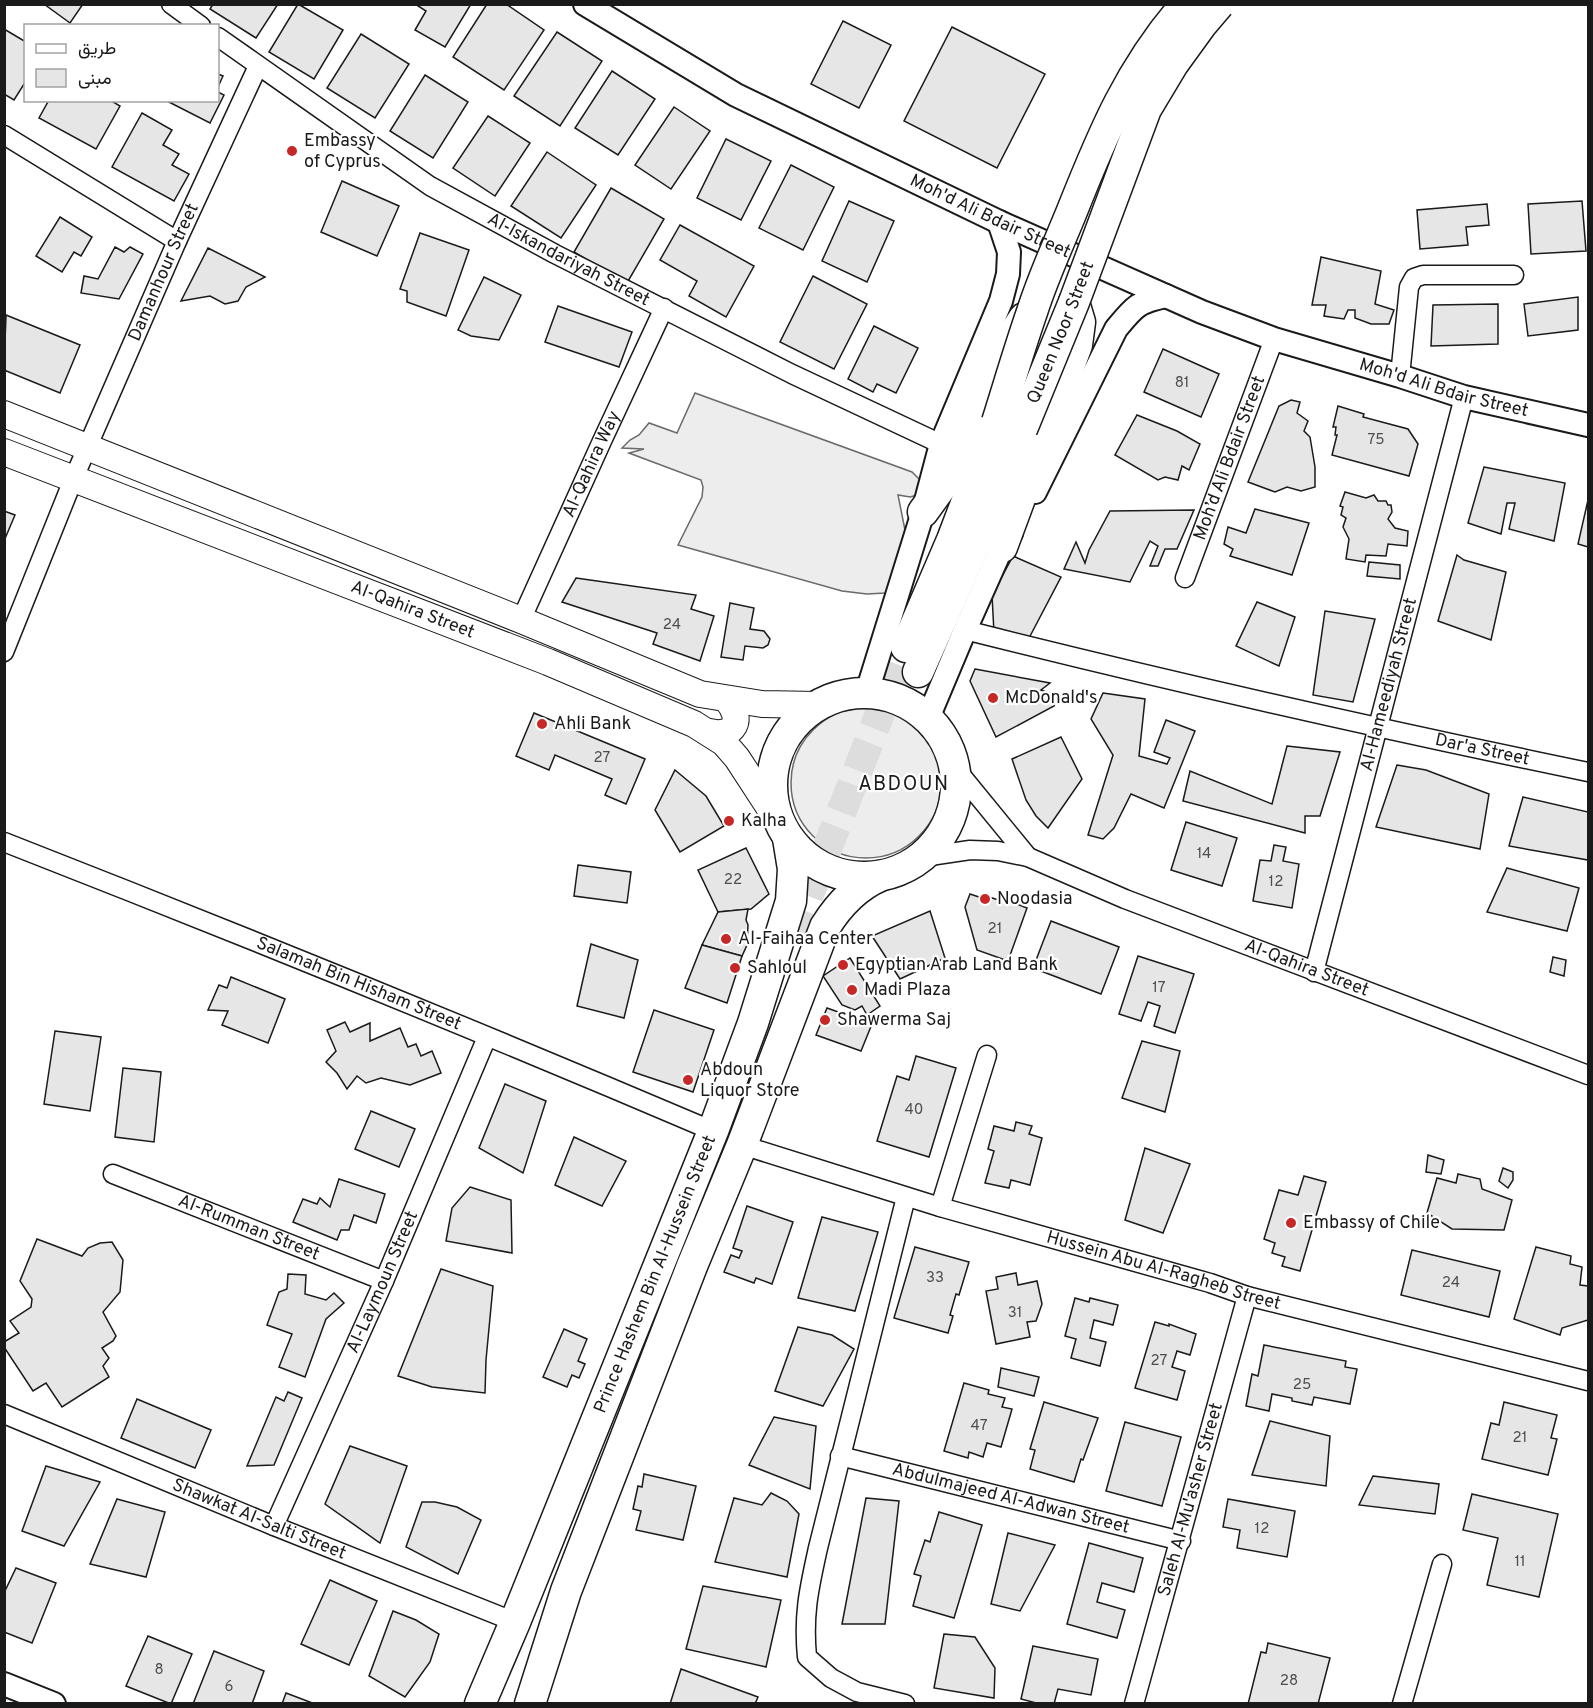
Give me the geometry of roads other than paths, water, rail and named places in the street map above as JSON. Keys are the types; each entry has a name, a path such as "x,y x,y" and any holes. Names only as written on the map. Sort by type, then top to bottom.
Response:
{"highway":[{"name":"Queen Noor Street","path":"1010,426 1033,306 1100,140 1142,60 1186,4"},
{"name":"Queen Noor Street","path":"908,668 952,540 1074,302 1146,110 1173,64 1219,4"},
{"path":"1002,547 1077,345 1080,322 1074,302"},
{"path":"923,512 949,473 1008,342 1033,306"},
{"path":"867,692 889,696 910,705 928,718 946,742 956,769 957,794 951,818 939,839 923,857 903,869 880,876 854,877 829,870 806,857 784,831 772,798 772,771 780,745 796,722 817,705 849,693 867,692"},
{"name":"Prince Hashem Bin Al-Hussein Street","path":"480,1704 712,1131 753,1023 791,901 793,869 784,831"},
{"name":"Prince Hashem Bin Al-Hussein Street","path":"530,1704 566,1591 692,1266 742,1145 825,927 840,905 871,880 880,876"}],"main road":[{"name":"Al-Qahira Street","path":"4,414 521,620 700,694 762,704 817,705"},
{"name":"Al-Qahira Street","path":"4,452 548,662 709,732 724,743 737,758 784,831"},
{"path":"709,732 721,734 735,726 735,710 728,700"}],"street":[{"path":"171,4 198,24"},
{"name":"Moh'd Ali Bdair Street","path":"585,4 736,95 999,222 1202,312 1274,339 1464,397 1588,425"},
{"name":"Al-Iskandariyah Street","path":"219,38 430,186 555,254 792,374 941,444"},
{"name":"Damanhour Street","path":"4,652 73,480 177,241 258,66"},
{"path":"4,135 177,241"},
{"path":"867,692 923,512 941,444 1001,301 1006,283 1009,252 999,222"},
{"path":"1400,376 1410,287 1414,278 1423,275 1514,275"},
{"path":"928,718 1002,547 1032,498 1116,329 1131,310 1144,300 1166,296"},
{"name":"Al-Qahira Way","path":"521,620 664,308"},
{"name":"Moh’d Ali Bdair Street","path":"1185,578 1274,339"},
{"name":"Al-Hameediyah Street","path":"1314,972 1464,397"},
{"name":"Dar'a Street","path":"965,630 1376,728 1588,772"},
{"name":"Al-Qahira Street","path":"956,769 1028,856"},
{"name":"Salamah Bin Hisham Street","path":"4,842 212,924 712,1131"},
{"name":"Al-Qahira Street","path":"923,857 970,850 998,851 1028,856 1125,899 1588,1075"},
{"name":"Al-Laymoun Street","path":"274,1526 384,1281 487,1037"},
{"path":"940,1207 987,1055"},
{"name":"Hussein Abu Al-Ragheb Street","path":"742,1145 906,1197 1210,1283 1247,1296 1588,1381"},
{"name":"Al-Rumman Street","path":"113,1174 384,1281"},
{"path":"905,1704 857,1692 831,1678 807,1658 804,1629 806,1604 840,1456 906,1197"},
{"name":"Saleh Al-Mu'asher Street","path":"1134,1704 1247,1296"},
{"name":"Shawkat Al-Salti Street","path":"4,1414 274,1526 515,1622"},
{"name":"Abdulmajeed Al-Adwan Street","path":"840,1456 1180,1540"},
{"path":"1402,1704 1442,1564"},
{"path":"4,1684 54,1704"}],"tunnel":[{"path":"792,938 899,665"}],"place":[{"name":"Embassy of Cyprus","path":"292,151"},
{"name":"McDonald's","path":"993,698"},
{"name":"Ahli Bank","path":"542,724"},
{"name":"Kalha","path":"729,821"},
{"name":"Noodasia","path":"985,899"},
{"name":"Al-Faihaa Center","path":"726,939"},
{"name":"Egyptian Arab Land Bank","path":"843,965"},
{"name":"Sahloul","path":"735,968"},
{"name":"Madi Plaza","path":"852,990"},
{"name":"Shawerma Saj","path":"825,1020"},
{"name":"Abdoun Liquor Store","path":"688,1080"},
{"name":"Embassy of Chile","path":"1291,1223"}],"district":[{"name":"ABDOUN","path":"904,785"}]}
